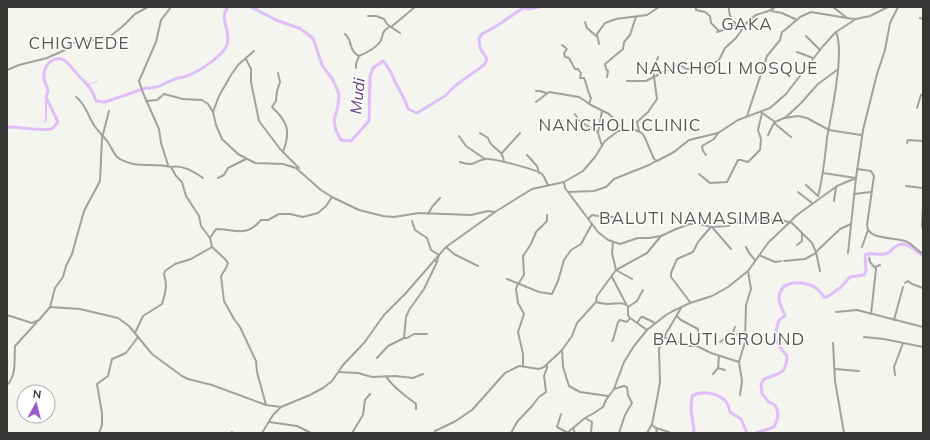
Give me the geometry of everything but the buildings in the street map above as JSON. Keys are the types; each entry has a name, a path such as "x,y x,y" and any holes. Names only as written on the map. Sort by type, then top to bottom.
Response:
{"street":[{"path":"7,70 19,65 47,58 65,50 72,43 108,38 135,14 148,7"},
{"path":"171,7 162,20 156,42 140,79 140,87 159,129 161,143 170,166 182,182 186,196 199,216 201,226 210,238 212,248 228,263 221,276 224,301 240,327 256,362 257,372 266,405"},
{"path":"356,68 356,63 359,56 373,50 380,42 383,32 416,7"},
{"path":"599,44 597,34 605,23 614,19 647,15 659,7"},
{"path":"696,7 696,10 705,12 710,16 711,23 718,32 737,25 742,26 746,24"},
{"path":"728,7 729,14 737,25"},
{"path":"627,81 644,81 666,71 673,66 680,65 686,69 705,69 718,60 746,24 756,16 770,11 775,7"},
{"path":"833,7 847,18"},
{"path":"568,192 594,191 606,187 612,180 649,165 674,152 689,140 718,133 734,122 747,116 761,113 770,108 786,94 836,32 856,20 870,16 888,7"},
{"path":"848,252 861,135 885,50 890,23 898,7"},
{"path":"770,11 782,12 797,20"},
{"path":"747,116 767,56 780,40 782,32 804,14 811,12 856,20"},
{"path":"368,16 376,16 384,19 390,27 400,33"},
{"path":"608,77 608,71 605,64 624,49 624,42 630,36 636,17"},
{"path":"585,22 587,28 598,38"},
{"path":"819,197 840,45 836,32"},
{"path":"345,34 349,39 352,51 359,56"},
{"path":"806,36 820,50"},
{"path":"562,45 567,49 564,53 566,57 569,58 575,69 580,73 580,78 584,78 591,98 589,104"},
{"path":"213,112 219,96 231,75 238,65 254,51"},
{"path":"797,52 814,58"},
{"path":"656,161 646,138 639,131 637,122 648,112 657,99 653,69 658,57"},
{"path":"246,59 251,69 251,82 258,120 283,152 300,170 332,197 359,210 383,216 401,216 418,213 472,214 488,211 495,212"},
{"path":"784,118 818,84 837,70"},
{"path":"278,73 280,82 276,101 272,107 280,115 287,126 288,139 283,152"},
{"path":"536,91 546,94"},
{"path":"536,102 546,94 555,92 579,97 609,114 626,130"},
{"path":"146,100 157,100 164,94 183,99 202,100 208,104 213,112 216,125 222,139 238,154 255,163 283,164 300,170"},
{"path":"917,108 921,95 923,94"},
{"path":"76,97 81,101 95,127 103,135 109,143 114,155 119,159 136,165 182,167 203,178"},
{"path":"7,385 12,378 16,346 50,307 54,289 63,277 66,266 72,254 84,211 100,181 103,135 109,111"},
{"path":"602,111 598,132 598,137 602,146"},
{"path":"761,113 791,137"},
{"path":"699,174 710,183 727,182 738,160 750,161 760,150 761,139 758,130 761,113"},
{"path":"576,114 579,121 598,132"},
{"path":"768,135 774,123 784,118 795,116 803,117 829,130 861,135"},
{"path":"262,433 273,415 281,407 323,388 332,381 364,343 384,315 405,294 446,247 495,212 532,189 564,182 587,168 605,141 615,132 626,130 639,131"},
{"path":"480,133 488,138 490,144 502,153 504,162"},
{"path":"502,153 520,133"},
{"path":"706,155 702,146 714,139 718,133"},
{"path":"459,136 466,146 485,159 504,162 540,173"},
{"path":"907,143 908,140 923,141"},
{"path":"527,155 537,166 548,186"},
{"path":"218,178 224,174 228,168 247,159"},
{"path":"460,162 472,165 485,159"},
{"path":"857,169 868,170 873,173 874,176 867,225 868,230 862,248"},
{"path":"823,173 856,178"},
{"path":"561,414 557,427 568,433 572,428 603,406 608,396 614,389 624,362 634,346 647,330 666,314 722,291 748,271 755,260 779,231 819,197 856,178"},
{"path":"564,182 565,188 589,218 598,232 613,242 624,243 638,238 662,236"},
{"path":"806,185 819,197"},
{"path":"906,186 923,188"},
{"path":"834,201 836,187"},
{"path":"798,192 812,203"},
{"path":"854,194 871,192"},
{"path":"210,238 216,229 242,232 255,226 261,220 268,220 279,214 290,214 303,217 318,213 326,206 332,197"},
{"path":"428,214 440,198"},
{"path":"923,204 923,229"},
{"path":"523,366 523,354 518,332 524,314 518,303 516,287 524,275 523,255 531,244 536,232 547,221 547,215"},
{"path":"589,218 592,215 615,217"},
{"path":"690,303 671,277 671,273 677,259 693,252 698,242 711,228 728,226 733,223 745,223 753,220 767,221 775,219 790,222 812,243 816,252 820,271"},
{"path":"412,221 415,230 426,238 431,250 438,255"},
{"path":"507,279 539,292 552,294 558,281 564,260 571,250 582,244 592,224"},
{"path":"435,430 454,422 472,410 505,373 519,366 539,369 547,364 562,350 572,336 577,323 596,302 597,296 616,270 648,253 662,236 676,228 690,224 700,224 711,228 731,249"},
{"path":"784,261 805,259 816,252 840,229 851,224"},
{"path":"868,230 881,237 906,241 923,254"},
{"path":"797,245 803,240 802,233"},
{"path":"613,242 612,253 616,270 632,279"},
{"path":"446,247 454,254 478,266"},
{"path":"746,247 755,260"},
{"path":"135,333 143,316 162,304 166,283 164,275 165,271 174,264 191,259 212,248"},
{"path":"404,338 406,317 409,310 424,289 437,262 439,257 438,255"},
{"path":"759,255 775,262 781,261"},
{"path":"869,258 876,271 872,314"},
{"path":"875,267 880,266"},
{"path":"740,395 742,381 739,362 744,349 746,335 746,305 752,287 748,271"},
{"path":"611,277 628,307 628,315 630,318 647,330"},
{"path":"905,283 908,281 923,288"},
{"path":"894,320 903,287"},
{"path":"628,307 637,301 643,290"},
{"path":"596,302 626,304"},
{"path":"50,307 80,309 122,320 155,357 188,379 212,385 266,405 281,407"},
{"path":"647,433 652,425 660,382 659,349 667,330 682,307"},
{"path":"836,312 856,310 923,327"},
{"path":"7,315 28,322 35,322 39,320"},
{"path":"677,316 681,320 698,329 698,334"},
{"path":"637,323 641,317 643,317 656,323"},
{"path":"612,341 618,322 620,320 627,322 630,318"},
{"path":"720,342 733,332 735,327"},
{"path":"667,330 667,335 670,339"},
{"path":"733,332 735,334 746,335"},
{"path":"377,358 388,346 404,338 414,334 427,334"},
{"path":"99,433 102,425 102,413 97,384 108,376 112,359 126,353 138,337"},
{"path":"664,337 688,346 697,346 711,353 739,362"},
{"path":"864,337 923,347"},
{"path":"833,343 836,369 835,381 844,433"},
{"path":"895,375 894,367 903,343"},
{"path":"562,350 563,367 569,386 580,392 608,396"},
{"path":"713,374 718,368 719,356"},
{"path":"512,433 517,422 538,397 546,392 544,376 547,364"},
{"path":"718,368 725,370"},
{"path":"836,369 859,371"},
{"path":"339,372 358,373 372,377 386,376 413,378 423,374"},
{"path":"386,376 391,384 402,391 416,404 416,409"},
{"path":"614,389 624,386 627,387 632,403 625,415 620,433"},
{"path":"352,433 364,415 365,400 370,394"},
{"path":"585,418 592,422 592,433"},
{"path":"269,422 297,426 311,433"},
{"path":"652,425 656,428 669,432"},
{"path":"572,428 575,433"},
{"path":"656,428 657,433"}],"waterway":[{"name":"Mudi","path":"7,127 41,130 52,129 58,122 46,97 48,90 44,80 47,66 55,59 63,59 66,62 89,87 96,101 105,102 146,88 158,87 176,78 186,77 210,63 225,49 228,35 224,16 228,7"},
{"name":"Mudi","path":"251,7 276,20 299,28 313,38 322,65 333,80 339,94 338,106 334,120 336,131 341,140 351,141 369,121 370,76 373,68 383,61 386,64 408,109 417,113 445,96 456,85 484,65 487,59 480,48 479,38 482,34 523,8 529,9 539,7"},
{"name":"Mudi","path":"86,83 90,84 97,81"},
{"path":"45,122 46,97"},
{"path":"756,433 774,427 778,416 778,411 775,405 769,402 762,394 761,384 764,379 778,374 785,367 787,356 776,340 776,331 779,320 785,316 779,299 782,289 790,284 800,283 814,287 824,297 827,297 840,288 850,277 864,275 866,271 865,255 886,254 898,245 902,244 910,247 923,256"},
{"path":"693,433 694,430 691,410 692,396 701,393 715,395 724,400 728,404 730,412 741,419 747,433"}],"district":[{"name":"GAKA","path":"747,24"},
{"name":"CHIGWEDE","path":"79,43"},
{"name":"NANCHOLI MOSQUE","path":"727,68"},
{"name":"NANCHOLI CLINIC","path":"620,125"},
{"name":"BALUTI NAMASIMBA","path":"692,218"},
{"name":"BALUTI GROUND","path":"729,339"}]}
